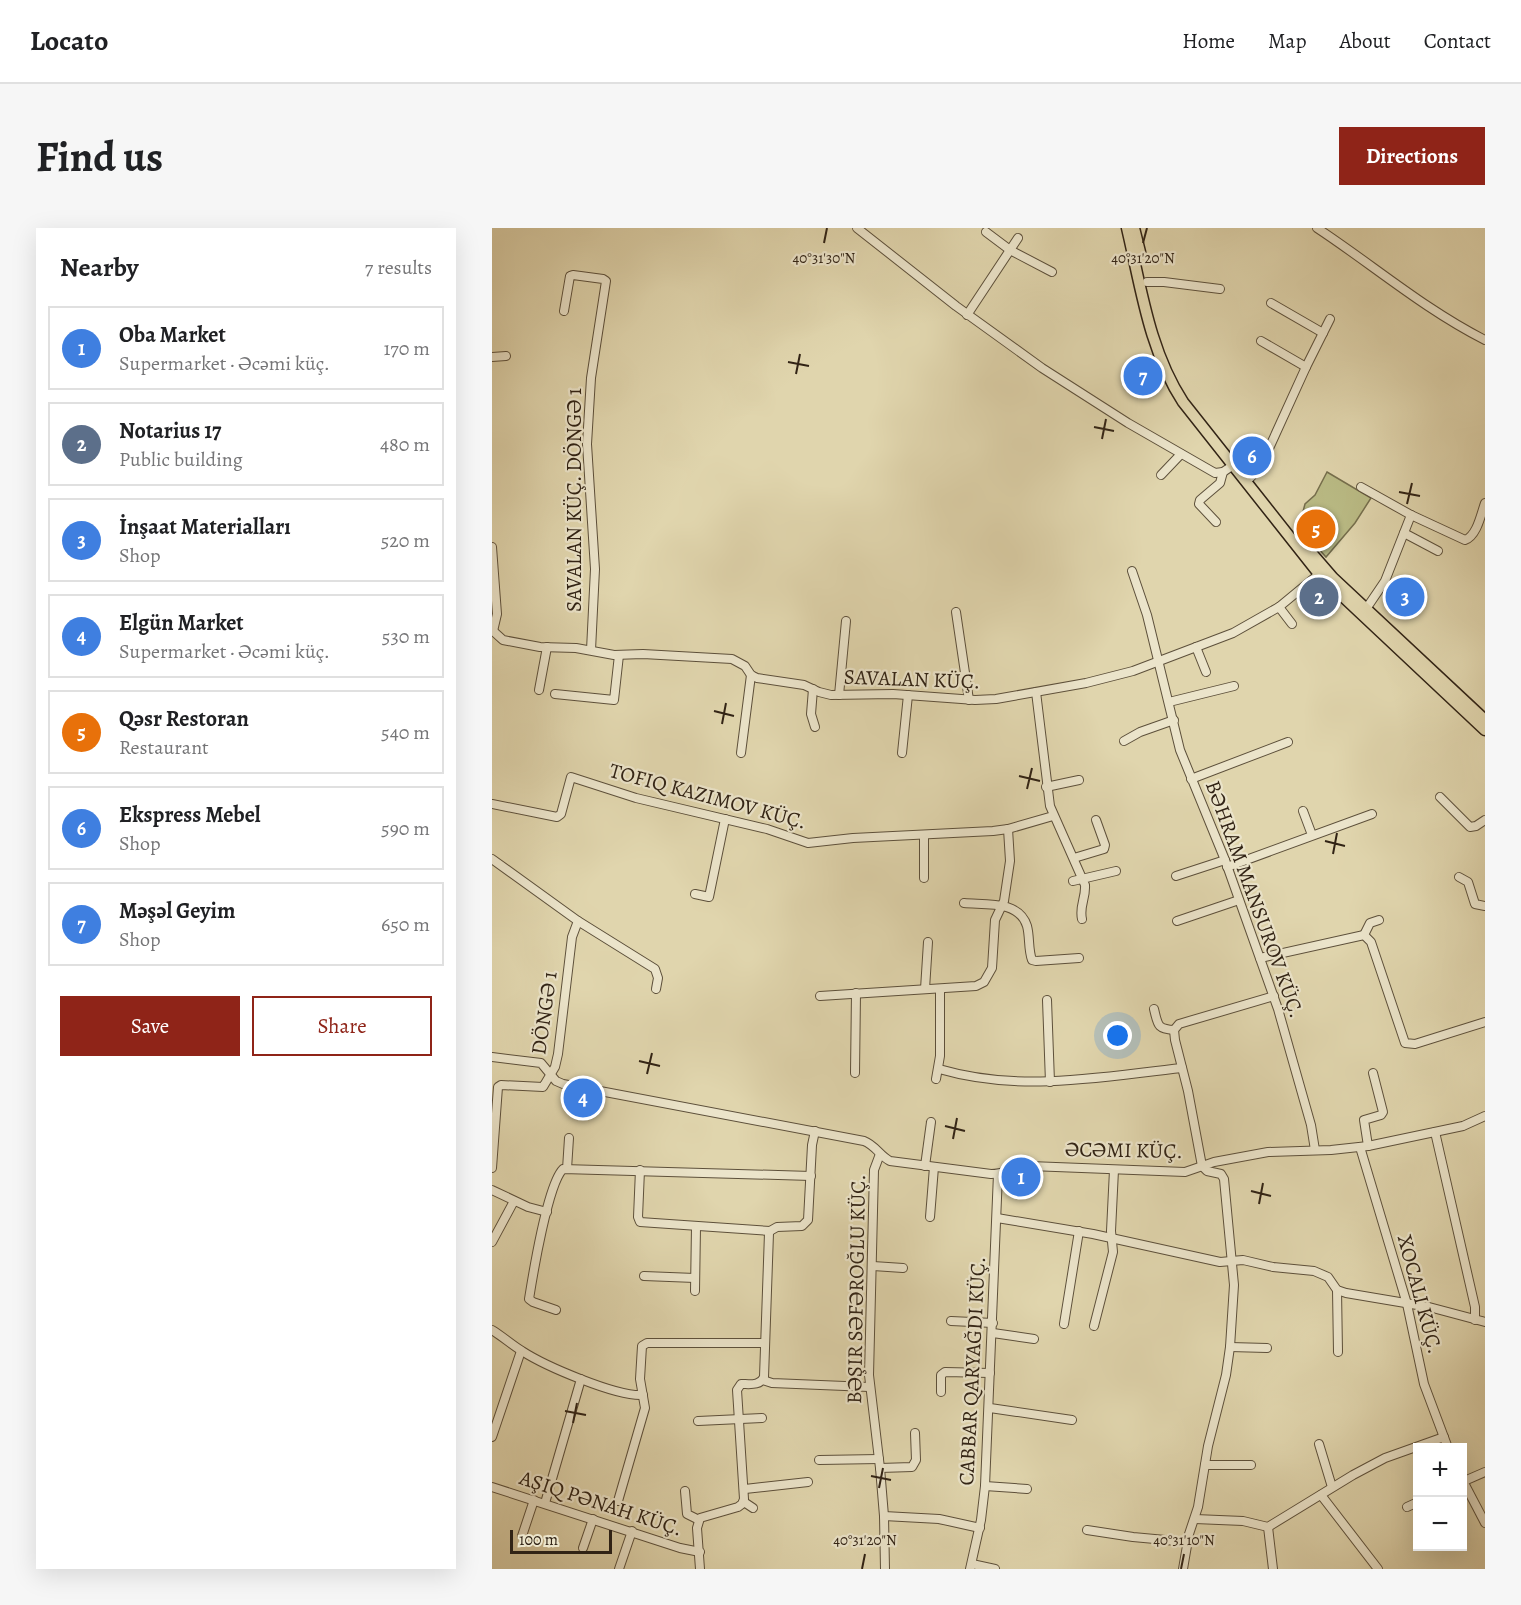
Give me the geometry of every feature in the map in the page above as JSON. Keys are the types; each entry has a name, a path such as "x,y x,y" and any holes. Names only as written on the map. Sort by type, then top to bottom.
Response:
{"main road":[{"path":"1126,228 1155,346 1166,373 1183,402 1319,574 1485,730"},
{"path":"1134,228 1161,343 1172,369 1232,466 1251,477 1323,568 1485,720"}],"street":[{"path":"857,228 968,315 1042,368 1208,470 1215,473 1232,466"},
{"path":"1317,228 1347,247 1394,284 1485,340"},
{"path":"986,232 1010,250 1052,272"},
{"path":"968,315 1018,238"},
{"name":"SAVALAN KÜÇ. DÖNGƏ 1","path":"564,311 570,276 606,281 591,378 587,444 595,569 591,650"},
{"path":"1147,282 1220,289"},
{"path":"1271,303 1323,333"},
{"path":"1251,477 1261,466 1330,319"},
{"path":"1261,341 1306,368"},
{"path":"492,357 506,356"},
{"path":"1161,475 1181,454"},
{"path":"1216,522 1199,504 1220,483 1232,466"},
{"path":"1361,487 1411,515 1465,540 1474,533 1485,503"},
{"path":"1366,609 1385,581 1411,515"},
{"path":"1404,532 1438,551"},
{"path":"492,547 497,614 493,630"},
{"name":"BƏHRAM MANSUROV KÜÇ.","path":"1132,571 1159,662 1180,750 1226,863 1274,996 1311,1125 1314,1150"},
{"name":"SAVALAN KÜÇ.","path":"493,630 504,640 547,647 591,650 619,655 644,654 732,659 745,666 751,675 762,680 804,685 819,692 839,695 908,694 969,700 996,699 1114,676 1196,648 1233,633 1279,607 1319,574"},
{"path":"1279,607 1292,624"},
{"path":"956,612 969,700"},
{"path":"839,695 846,621"},
{"path":"539,690 547,647"},
{"path":"1196,648 1206,672"},
{"path":"555,694 615,700 619,655"},
{"path":"741,753 751,675"},
{"path":"1169,702 1234,686"},
{"path":"813,689 811,714 815,727"},
{"path":"1036,692 1046,787 1053,816 1083,878 1085,892 1080,907 1082,919"},
{"path":"903,753 908,694"},
{"path":"1124,741 1140,732 1174,720"},
{"path":"1191,779 1287,742"},
{"path":"492,804 557,817 561,814 571,777 636,798 766,829 808,843 853,838 1008,829 1053,816"},
{"path":"1046,787 1079,780"},
{"path":"1440,796 1470,827 1485,820"},
{"path":"1303,811 1312,835"},
{"path":"1176,876 1226,863 1372,814"},
{"path":"695,894 709,897 725,819"},
{"path":"1074,858 1104,849 1104,842 1096,820"},
{"path":"820,996 976,986 984,982 992,969 995,920 1002,906 1010,861 1008,829"},
{"path":"924,835 924,878"},
{"path":"492,859 578,921 655,969 658,978 656,989"},
{"path":"1072,881 1116,871"},
{"path":"1459,877 1468,882 1475,904 1485,906"},
{"path":"1178,921 1239,900"},
{"path":"964,903 1010,907 1018,912 1027,927 1032,960 1078,958"},
{"path":"1364,935 1370,923 1379,920"},
{"name":"DÖNGƏ 1","path":"492,1168 493,1130 498,1087 501,1085 543,1087 551,1074 558,1054 572,937 578,921"},
{"path":"1260,958 1364,935"},
{"path":"1364,935 1371,942 1406,1043 1416,1044 1485,1022"},
{"path":"925,989 928,942"},
{"path":"936,1079 939,1069 940,988"},
{"path":"855,1073 856,993"},
{"path":"1183,1569 1230,1347 1234,1285 1230,1262 1224,1179 1221,1174 1207,1171 1202,1166 1174,1030 1179,1024 1274,996"},
{"path":"1047,1000 1050,1082"},
{"path":"1154,1009 1159,1026 1162,1029 1174,1030"},
{"name":"ƏCƏMI KÜÇ.","path":"492,1057 536,1062 545,1066 556,1081 563,1084 867,1142 890,1161 998,1174 1013,1168 1030,1166 1178,1173 1220,1160 1268,1152 1364,1147 1468,1124 1485,1116"},
{"path":"939,1069 986,1079 1050,1082 1182,1068"},
{"path":"1373,1073 1383,1109 1381,1115 1364,1120 1364,1147 1407,1304 1424,1384 1446,1443"},
{"path":"930,1216 931,1122"},
{"path":"640,1170 638,1217 640,1222 770,1231 777,1227 802,1226 806,1224 810,1214 810,1176 815,1131"},
{"path":"1435,1132 1476,1306 1475,1320"},
{"path":"567,1169 569,1138"},
{"name":"BƏŞIR SƏFƏROĞLU KÜÇ.","path":"880,1154 874,1170 869,1387 880,1464 885,1569"},
{"path":"556,1310 529,1299 547,1212 558,1177 563,1169 810,1176"},
{"path":"1094,1326 1113,1252 1111,1238 1114,1170"},
{"path":"995,1569 971,1566 980,1528 985,1486 998,1174"},
{"path":"492,1190 514,1202 547,1212"},
{"path":"492,1242 514,1202"},
{"path":"997,1218 1079,1231 1212,1261 1243,1260 1273,1267 1314,1271 1328,1277 1337,1290 1338,1352"},
{"path":"695,1291 696,1227"},
{"path":"763,1380 770,1231"},
{"path":"1064,1324 1079,1231"},
{"path":"873,1266 903,1268"},
{"path":"644,1276 695,1278"},
{"path":"1337,1290 1485,1322"},
{"path":"951,1321 993,1323"},
{"path":"492,1330 521,1351 580,1378 631,1395 643,1395"},
{"path":"993,1333 1034,1340"},
{"path":"618,1501 644,1414 640,1379 641,1349 644,1344 765,1343"},
{"path":"1230,1347 1267,1348"},
{"path":"492,1437 521,1351"},
{"path":"941,1392 941,1375 945,1372 990,1373"},
{"path":"545,1503 580,1378"},
{"path":"763,1380 772,1383 869,1387"},
{"path":"700,1569 697,1528 699,1520 703,1516 738,1507 744,1502 745,1489 737,1394 739,1385 757,1384 763,1380"},
{"path":"990,1408 1072,1420"},
{"path":"698,1421 762,1418"},
{"path":"819,1460 912,1467 916,1460 915,1433"},
{"path":"1195,1519 1243,1521 1268,1527 1332,1487 1385,1458 1443,1437"},
{"path":"1319,1444 1332,1487"},
{"path":"1205,1465 1251,1465"},
{"path":"1467,1479 1485,1472"},
{"path":"745,1489 808,1482"},
{"path":"985,1486 1027,1489"},
{"path":"492,1487 700,1552"},
{"path":"1467,1489 1485,1523"},
{"path":"685,1491 687,1514 699,1520"},
{"path":"1321,1495 1378,1569"},
{"path":"522,1536 534,1500"},
{"path":"744,1502 753,1508"},
{"path":"1407,1507 1413,1504"},
{"path":"884,1516 939,1519 980,1528"},
{"path":"583,1548 593,1519"},
{"path":"1268,1527 1274,1569"},
{"path":"1087,1530 1188,1542"},
{"path":"619,1569 632,1531"}],"green space":[{"path":"1327,472 1371,498 1355,523 1326,557 1299,527 1305,504 1315,495"}],"place":[{"name":"Məşəl Geyim","path":"1143,376"},
{"name":"Ekspress Mebel","path":"1252,456"},
{"name":"Qəsr Restoran","path":"1316,529"},
{"name":"Notarius 17","path":"1319,597"},
{"name":"İnşaat Materialları","path":"1405,597"},
{"name":"Elgün Market","path":"583,1098"},
{"name":"Oba Market","path":"1021,1177"}]}
